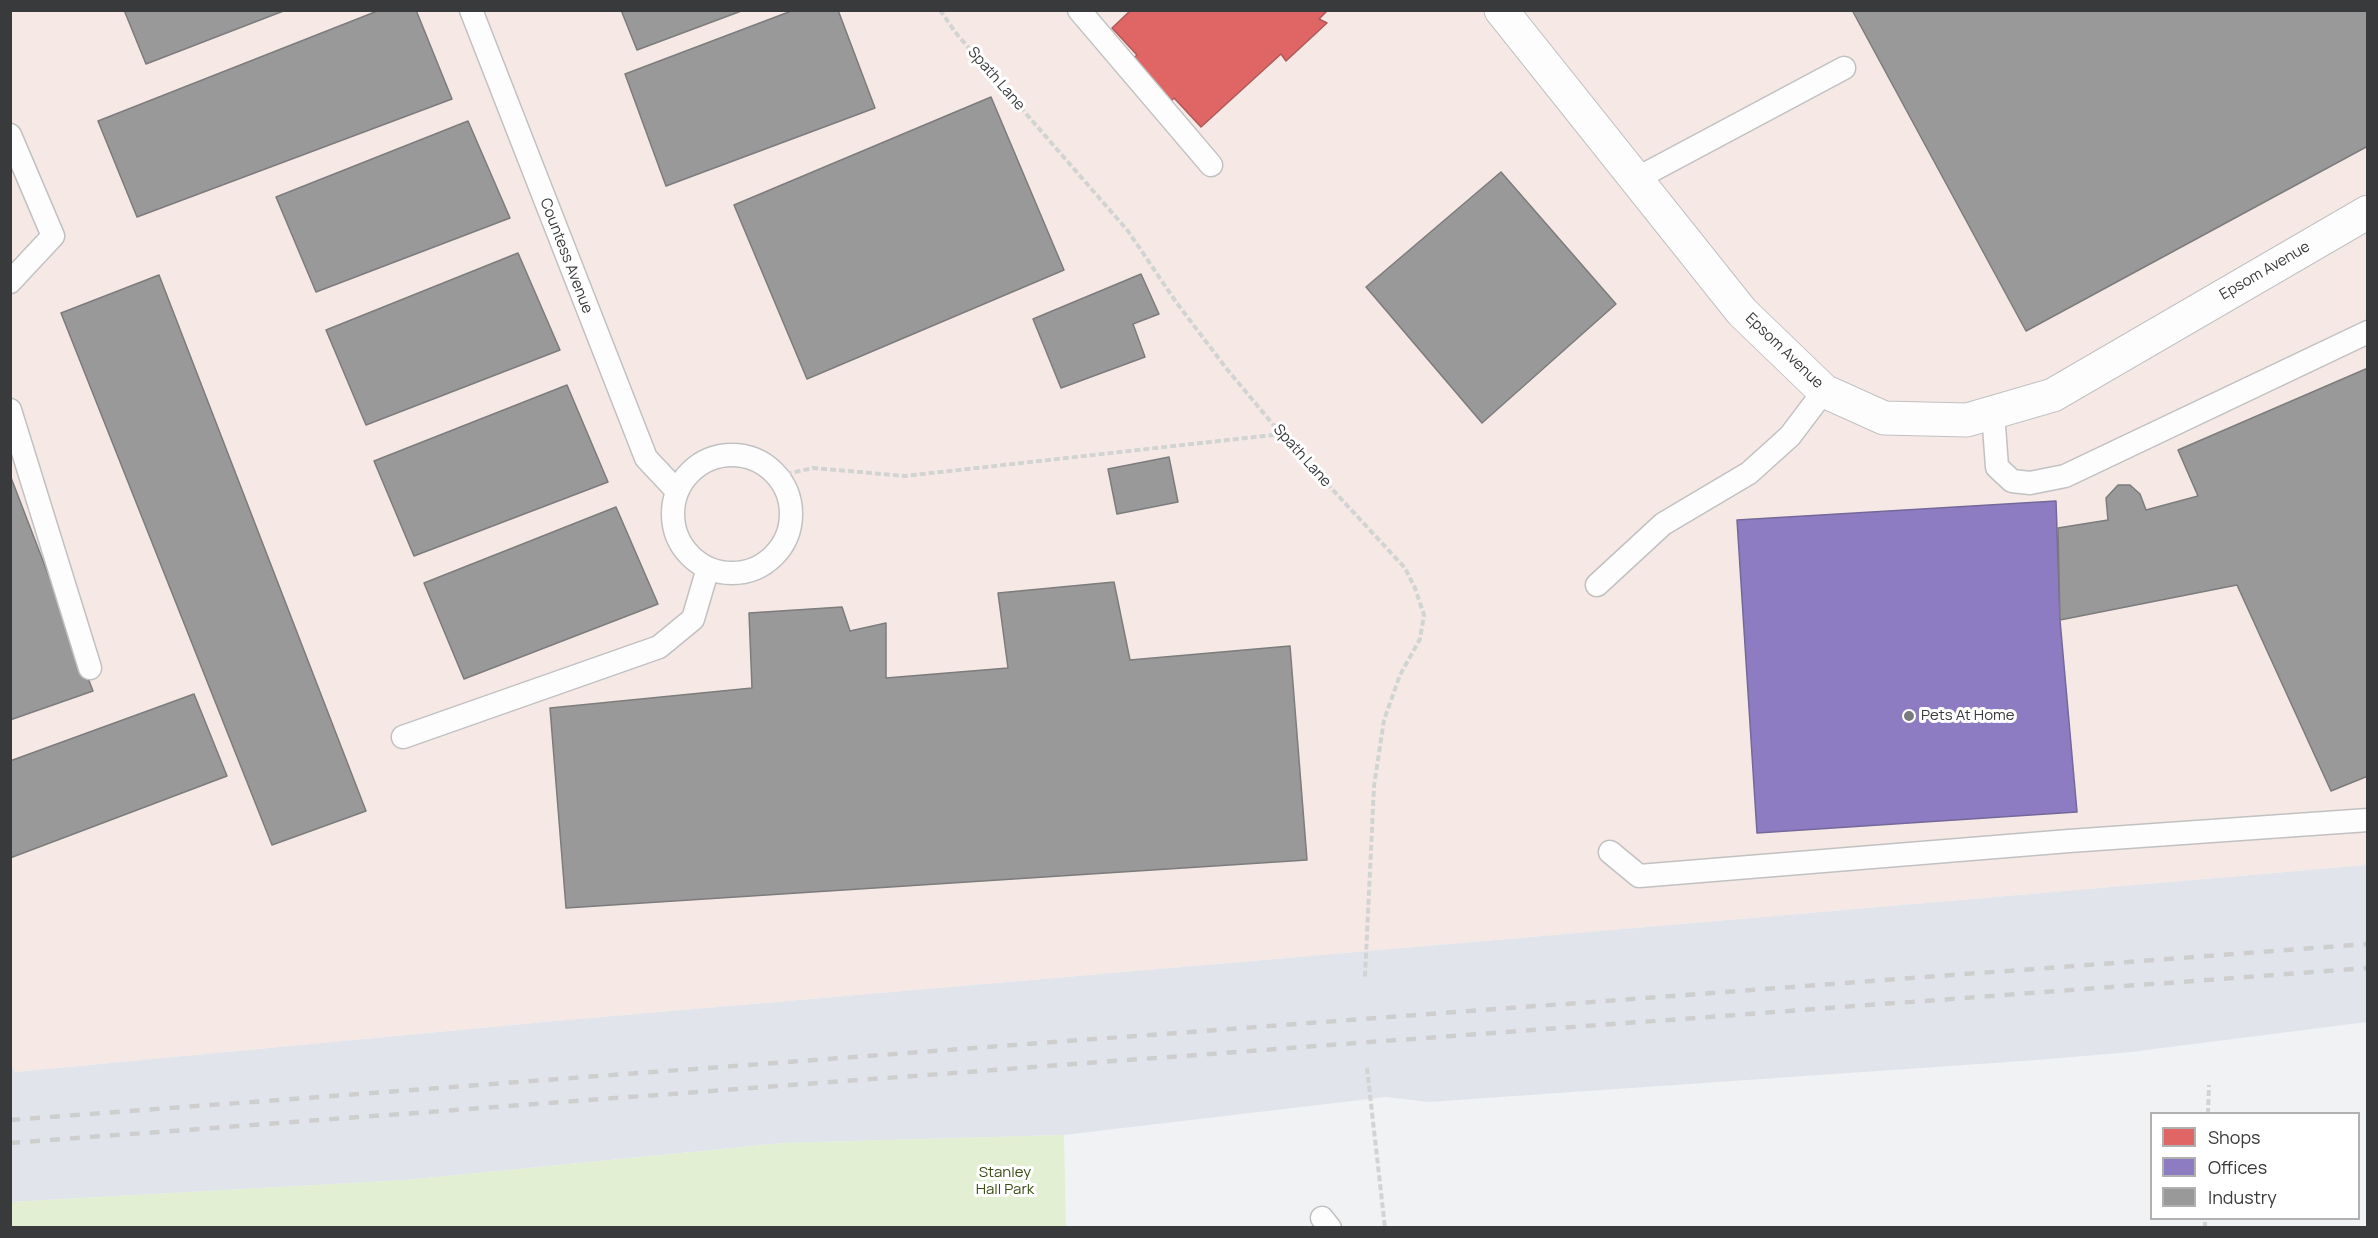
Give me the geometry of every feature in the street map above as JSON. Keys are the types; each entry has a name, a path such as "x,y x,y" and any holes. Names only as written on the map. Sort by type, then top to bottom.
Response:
{"street":[{"name":"Epsom Avenue","path":"1501,10 1742,312 1824,391 1884,417 1967,420 2053,395 2367,212"}],"lane":[{"name":"Countess Avenue","path":"471,10 646,458 677,491"},
{"path":"1079,10 1211,165"},
{"path":"1636,179 1844,68"},
{"path":"10,135 53,236 10,282"},
{"path":"1993,412 1997,467 2012,481 2030,483 2065,476 2367,332"},
{"path":"1597,585 1663,524 1749,473 1790,436 1824,391"},
{"path":"10,410 90,668"},
{"path":"723,455 743,456 762,463 777,476 788,493 791,512 788,532 779,549 765,563 747,571 727,573 708,568 693,558 682,544 675,527 673,509 677,491 688,474 704,462 723,455"},
{"path":"403,737 659,647 693,618 708,568"},
{"path":"1610,852 1639,876 2045,842 2367,820"}],"path":[{"name":"Spath Lane","path":"940,10 955,32 1128,231 1176,302 1281,434 1405,568 1424,615 1420,639 1400,675 1384,720 1374,786 1365,976"},
{"path":"777,476 813,468 905,476 1281,434"},
{"path":"1367,1068 1385,1227"},
{"path":"2208,1112 2209,1085"}],"shaded area":[{"path":"10,11 2367,11 2367,865 555,1021 15,1072 10,1063"},
{"path":"2367,865 2367,1022 2131,1052 2037,1060 1428,1102 1386,1097 1064,1135 784,1143 406,1180 11,1202 10,1063 15,1072 555,1021"}],"green space":[{"name":"Stanley Hall Park","path":"1064,1135 1066,1227 11,1227 11,1202 406,1180 784,1143"}],"building: Shops":[{"path":"1131,10 1328,10 1319,19 1327,23 1286,61 1281,54 1201,127 1174,98 1168,104 1129,62 1137,55 1112,28"}],"building: Offices":[{"name":"Pets At Home","path":"2056,501 2060,620 2077,812 1757,833 1737,520"}],"building: Industry":[{"path":"124,10 286,10 146,64"},
{"path":"380,10 416,10 452,99 137,217 98,121"},
{"path":"621,10 744,10 637,50"},
{"path":"794,10 838,10 875,108 666,186 625,74"},
{"path":"1852,10 2368,10 2368,146 2026,331"},
{"path":"991,97 1064,270 807,379 734,205"},
{"path":"468,121 510,218 316,292 276,197"},
{"path":"1501,172 1616,304 1482,423 1366,287"},
{"path":"518,253 560,350 366,425 326,330"},
{"path":"1141,274 1159,314 1133,324 1145,357 1061,388 1033,319"},
{"path":"159,275 366,811 272,845 61,313"},
{"path":"2368,368 2368,776 2331,791 2237,585 2060,620 2058,528 2108,520 2106,498 2118,485 2130,485 2140,494 2146,510 2198,496 2178,450"},
{"path":"567,385 608,482 414,556 374,461"},
{"path":"1169,457 1178,502 1117,514 1108,469"},
{"path":"10,475 93,691 10,720"},
{"path":"616,507 658,604 464,679 424,583"},
{"path":"1114,582 1130,660 1290,646 1307,860 566,908 550,708 752,688 749,613 842,607 850,631 886,623 886,678 1008,668 998,593"},
{"path":"194,694 227,776 10,858 10,761"}],"railway":[{"path":"10,1120 2368,944"},
{"path":"10,1143 2368,968"}],"place":[{"name":"Pets At Home","path":"1909,716"}]}
